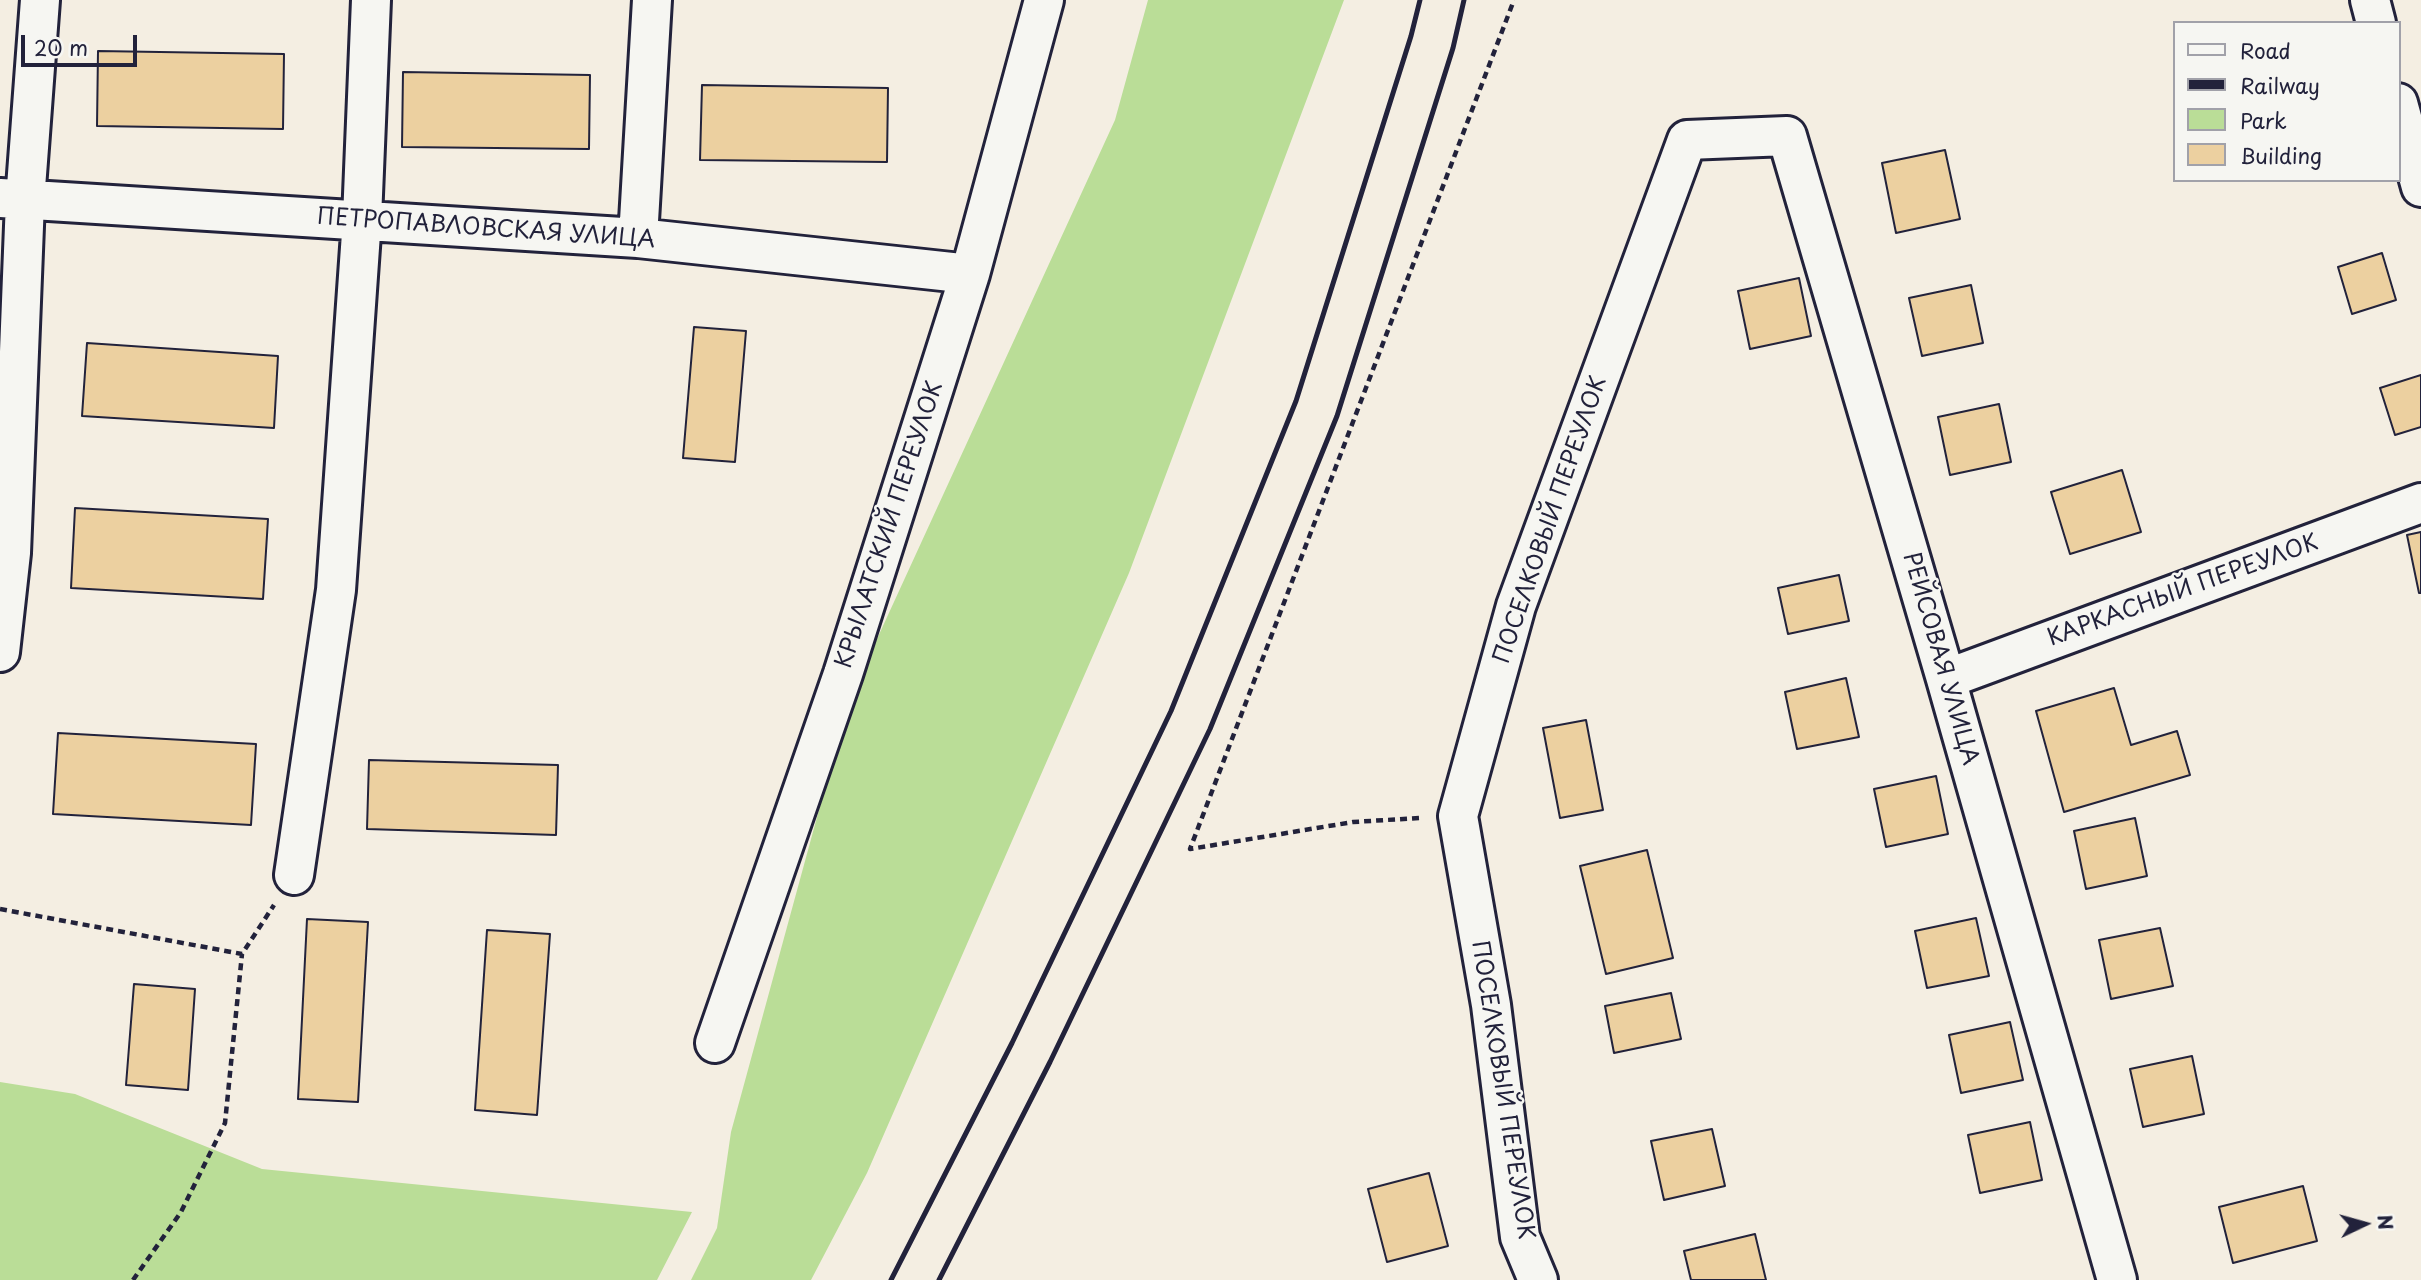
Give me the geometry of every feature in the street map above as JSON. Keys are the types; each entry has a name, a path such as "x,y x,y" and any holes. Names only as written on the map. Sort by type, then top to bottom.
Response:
{"street":[{"path":"0,652 11,553 12,200 40,0"},
{"path":"294,875 336,590 362,219 371,0"},
{"path":"638,238 652,0"},
{"name":"КРЫЛАТСКИЙ ПЕРЕУЛОК","path":"715,1043 843,674 970,274 1044,0"},
{"path":"2370,0 2375,21"},
{"path":"2400,110 2421,187"},
{"name":"РЕЙСОВАЯ УЛИЦА","path":"1687,140 1787,136 1946,679 2117,1280"},
{"name":"ПОСЕЛКОВЫЙ ПЕРЕУЛОК","path":"1538,1280 1520,1237 1490,1005 1458,816 1516,606 1687,140"},
{"name":"ПЕТРОПАВЛОВСКАЯ УЛИЦА","path":"12,200 362,219 638,238 970,274"},
{"name":"КАРКАСНЫЙ ПЕРЕУЛОК","path":"1946,679 2421,503"}],"path":[{"path":"1458,816 1353,822 1190,849 1514,0"},
{"path":"133,1280 181,1212 225,1123 242,954 294,875"},
{"path":"0,909 242,954"}],"green space":[{"path":"1148,0 1344,0 1129,573 867,1173 811,1280 691,1280 717,1228 731,1132 849,700 1115,120"},
{"path":"0,1082 75,1094 262,1169 692,1212 657,1280 0,1280"}],"building":[{"path":"98,51 284,54 283,129 97,126"},
{"path":"403,72 590,75 589,149 402,147"},
{"path":"702,85 888,88 887,162 700,160"},
{"path":"1945,150 1960,219 1896,233 1882,163"},
{"path":"2382,253 2396,300 2352,314 2338,267"},
{"path":"1799,278 1811,336 1750,349 1738,291"},
{"path":"1971,285 1983,343 1922,356 1909,298"},
{"path":"694,327 746,331 735,462 683,458"},
{"path":"87,343 278,356 274,428 82,416"},
{"path":"2421,375 2421,427 2395,435 2380,388"},
{"path":"1999,404 2011,462 1950,475 1938,417"},
{"path":"2122,470 2141,532 2070,554 2051,492"},
{"path":"75,508 268,519 263,599 71,588"},
{"path":"2421,532 2421,593 2419,593 2407,535"},
{"path":"1839,575 1849,621 1788,634 1778,588"},
{"path":"1846,678 1859,737 1797,749 1785,692"},
{"path":"2114,688 2131,745 2177,731 2190,775 2064,812 2036,711"},
{"path":"1586,720 1603,810 1560,818 1543,728"},
{"path":"58,733 256,744 251,825 53,814"},
{"path":"369,760 558,765 556,835 367,829"},
{"path":"1936,776 1948,834 1886,847 1874,789"},
{"path":"2135,818 2147,876 2086,889 2074,831"},
{"path":"1647,850 1673,958 1606,974 1580,866"},
{"path":"1976,918 1989,976 1927,988 1915,931"},
{"path":"307,919 368,922 358,1102 298,1099"},
{"path":"2160,928 2173,986 2111,999 2099,940"},
{"path":"487,930 550,934 537,1115 475,1110"},
{"path":"134,984 195,989 188,1090 126,1085"},
{"path":"1671,993 1681,1039 1614,1053 1605,1006"},
{"path":"2010,1022 2023,1080 1961,1093 1949,1035"},
{"path":"2192,1056 2204,1114 2143,1127 2130,1069"},
{"path":"2030,1122 2042,1180 1980,1193 1968,1135"},
{"path":"1712,1129 1725,1186 1664,1200 1651,1141"},
{"path":"1429,1173 1448,1246 1387,1262 1368,1189"},
{"path":"2303,1186 2317,1241 2233,1263 2219,1207"},
{"path":"1755,1234 1766,1280 1691,1280 1684,1251"}],"railway":[{"path":"891,1280 1012,1043 1171,711 1296,401 1420,0"},
{"path":"939,1280 1050,1062 1210,729 1337,416 1453,48 1464,0"}]}
